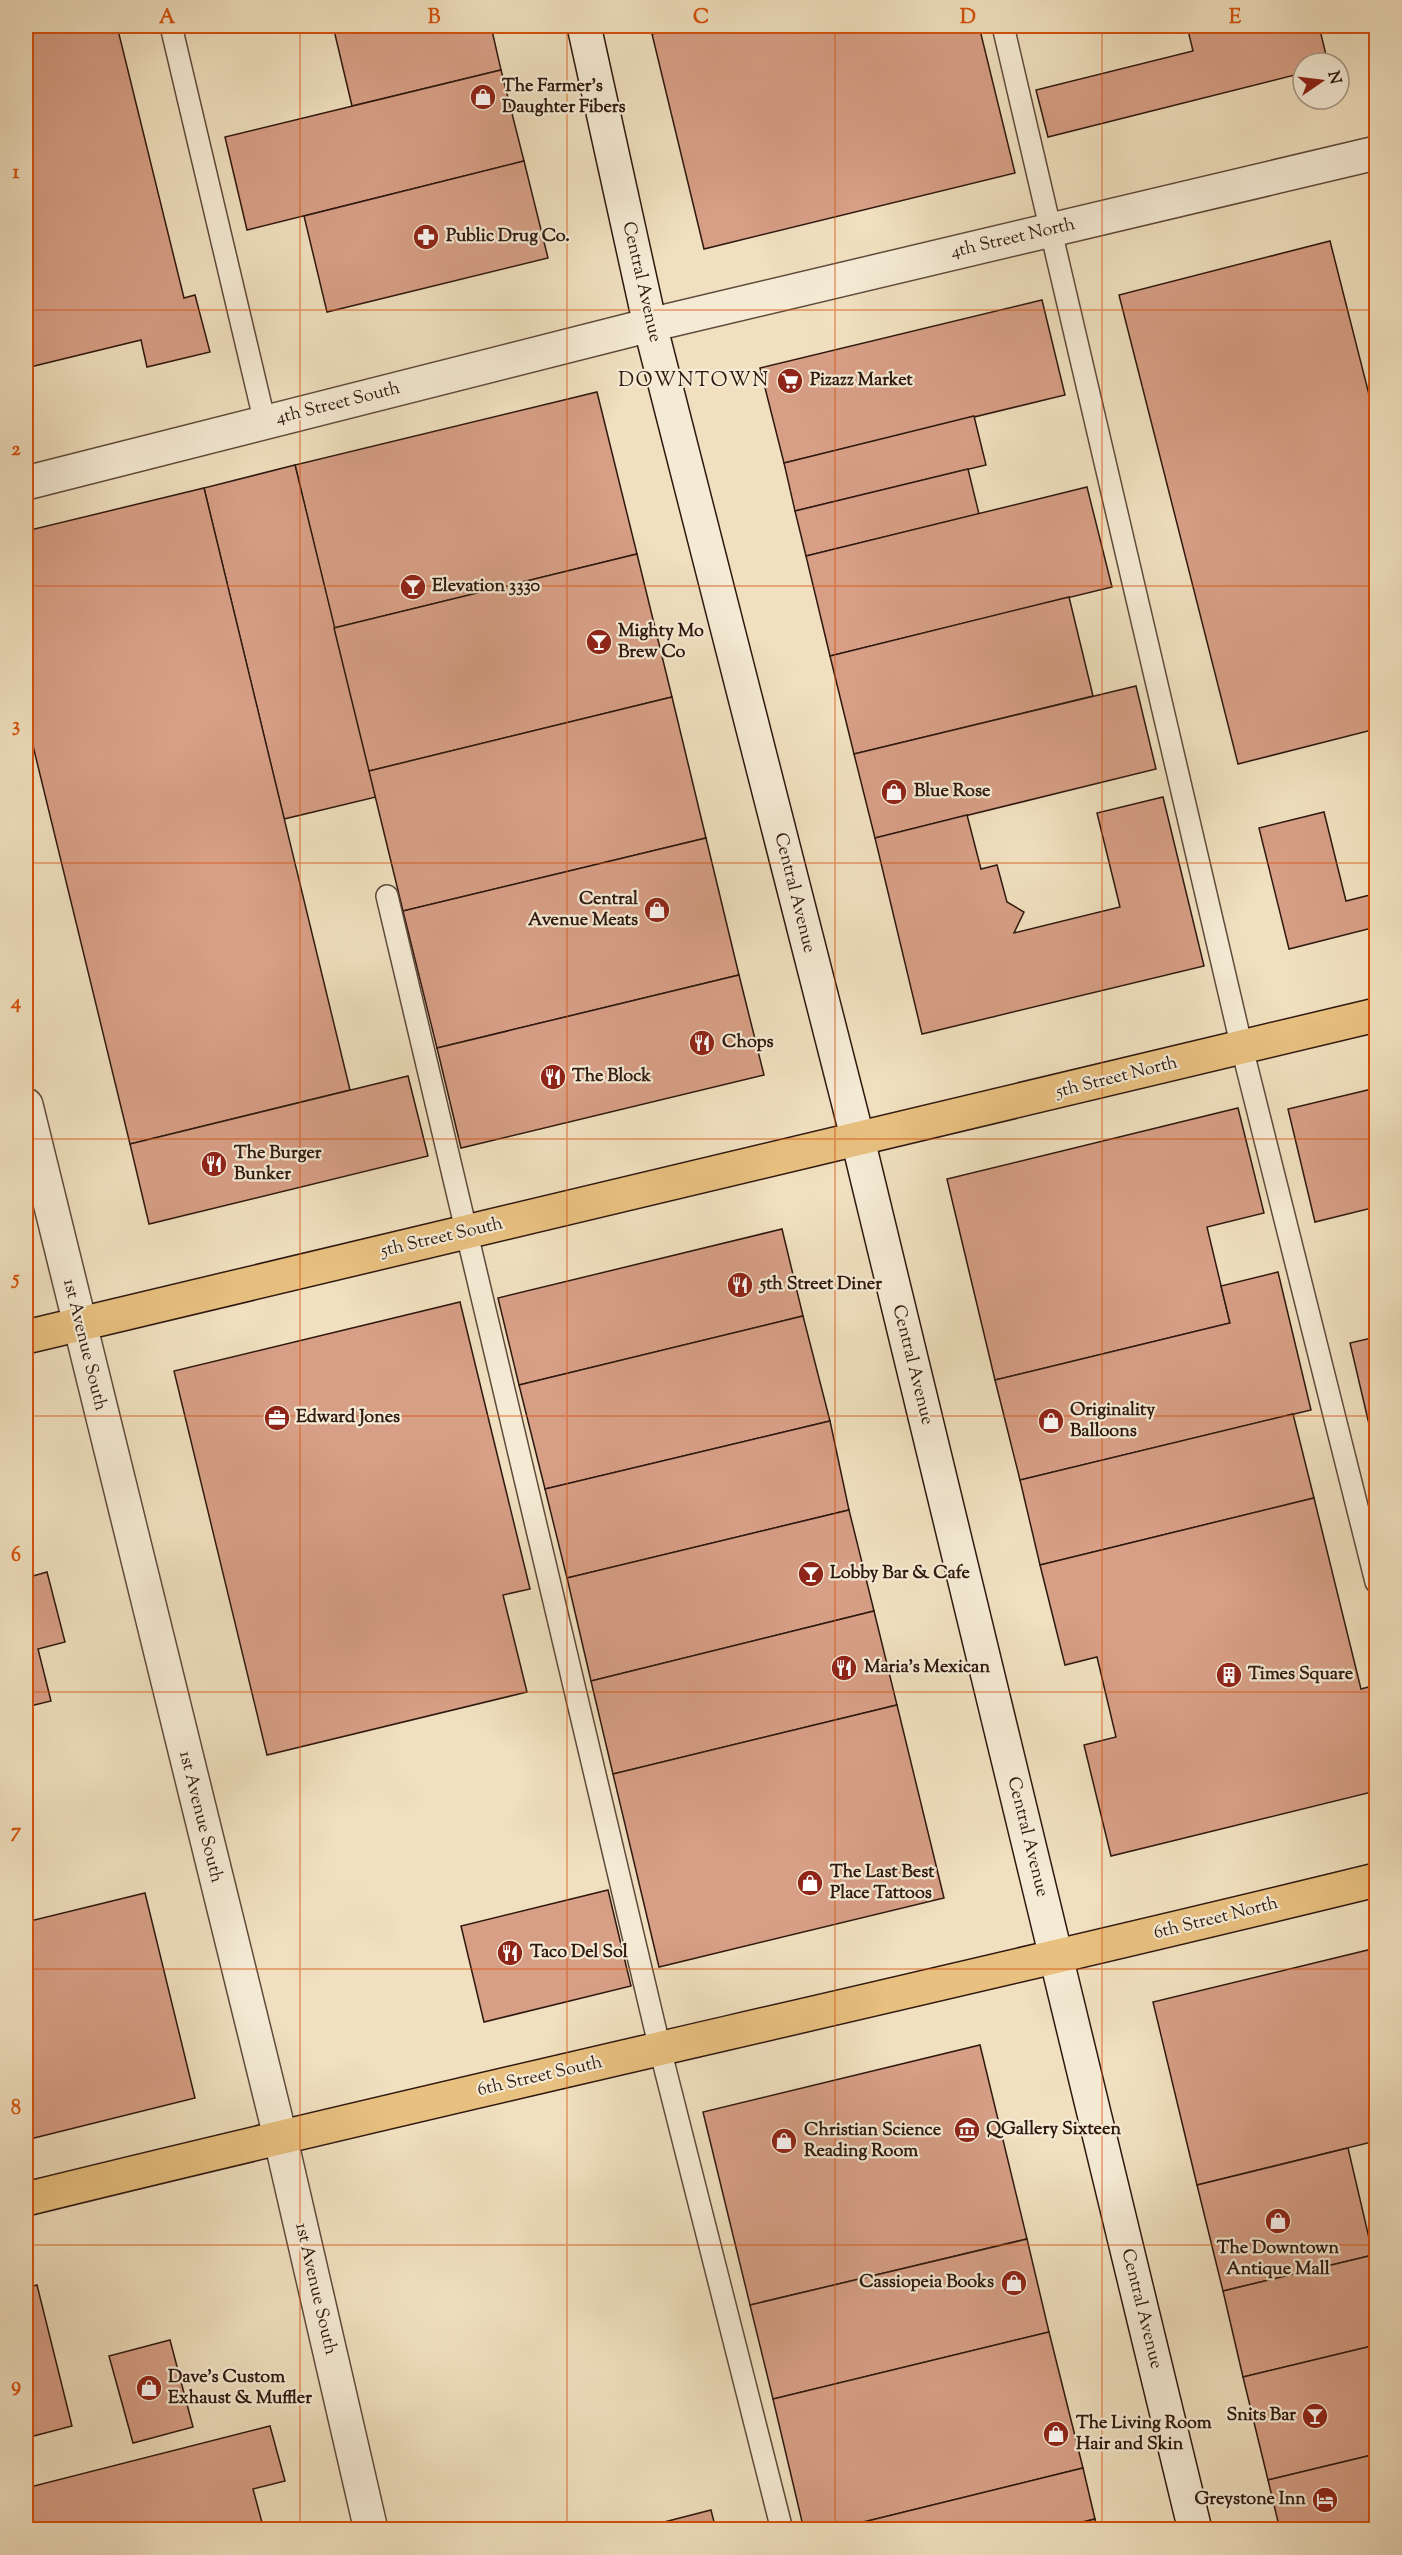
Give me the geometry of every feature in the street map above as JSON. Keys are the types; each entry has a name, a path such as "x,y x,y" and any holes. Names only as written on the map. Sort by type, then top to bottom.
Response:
{"main road":[{"name":"5th Street North","path":"858,1140 1377,1015"},
{"name":"5th Street South","path":"26,1337 858,1140"},
{"name":"6th Street North","path":"1056,1958 1377,1880"},
{"name":"6th Street South","path":"26,2199 280,2136 1056,1958"}],"street":[{"name":"Central Avenue","path":"584,26 650,325 858,1140 1195,2529"},
{"name":"4th Street North","path":"650,325 1377,153"},
{"name":"4th Street South","path":"26,483 650,325"},
{"name":"1st Avenue South","path":"26,1105 280,2136 371,2529"}],"lane":[{"path":"171,26 265,423"},
{"path":"1003,26 1242,1048 1377,1582"},
{"path":"387,896 660,2049 782,2529"}],"building":[{"path":"26,26 117,26 184,298 195,295 210,352 147,367 141,340 26,368"},
{"path":"333,26 491,26 501,70 352,106"},
{"path":"689,26 979,26 1015,173 704,249 652,34"},
{"path":"1187,26 1319,26 1325,51 1291,51 1291,76 1048,137 1036,90 1193,51"},
{"path":"501,70 524,161 247,230 225,137"},
{"name":"Public Drug Co.","path":"524,161 548,258 327,312 304,216"},
{"path":"1330,241 1376,422 1376,729 1238,764 1119,295"},
{"path":"1042,300 1065,395 784,463 760,368"},
{"path":"597,392 637,554 334,628 295,465"},
{"path":"974,416 986,465 795,511 784,463"},
{"path":"295,465 376,797 284,819 204,488"},
{"path":"968,469 979,514 806,556 795,511"},
{"path":"1087,487 1112,587 830,656 806,556"},
{"path":"204,488 350,1090 130,1144 26,717 26,531"},
{"path":"637,554 672,697 369,771 334,628"},
{"path":"1069,597 1093,696 854,754 830,656"},
{"path":"1136,686 1156,769 875,838 854,754"},
{"path":"672,697 706,838 403,911 369,771"},
{"path":"1163,797 1204,966 922,1034 875,838 967,815 981,869 997,865 1007,902 1024,912 1014,933 1120,907 1097,813"},
{"path":"1324,812 1346,901 1370,895 1376,927 1289,949 1259,828"},
{"path":"706,838 739,975 437,1048 403,911"},
{"path":"739,975 764,1075 461,1148 437,1048"},
{"path":"408,1076 428,1156 149,1224 130,1144"},
{"path":"1376,1088 1376,1207 1315,1222 1288,1109"},
{"path":"1238,1108 1264,1213 1207,1227 1230,1323 995,1380 947,1179"},
{"path":"782,1229 803,1316 519,1385 498,1298"},
{"path":"1278,1272 1311,1410 1020,1480 995,1380 1230,1323 1221,1286"},
{"path":"460,1302 530,1589 503,1595 527,1692 267,1755 174,1371"},
{"path":"803,1316 830,1421 545,1489 519,1385"},
{"path":"1376,1337 1376,1454 1350,1343"},
{"path":"1293,1414 1314,1498 1040,1565 1020,1480"},
{"path":"830,1421 849,1510 567,1578 545,1489"},
{"name":"Times Square","path":"1314,1498 1361,1689 1376,1685 1376,1791 1111,1856 1084,1745 1116,1737 1097,1657 1065,1665 1040,1565"},
{"path":"849,1510 874,1611 591,1681 567,1578"},
{"path":"47,1572 65,1642 38,1649 51,1701 26,1707 26,1578"},
{"path":"874,1611 897,1705 613,1774 591,1681"},
{"path":"897,1705 944,1898 659,1967 613,1774"},
{"path":"608,1890 631,1986 484,2022 461,1926"},
{"path":"145,1893 195,2098 26,2140 26,1922"},
{"path":"1376,1948 1376,2141 1197,2185 1153,2002"},
{"path":"980,2045 1027,2239 750,2305 703,2112"},
{"path":"1348,2148 1373,2255 1223,2291 1197,2185"},
{"path":"1027,2239 1049,2332 773,2399 750,2305"},
{"path":"1373,2255 1376,2268 1376,2345 1243,2377 1223,2291"},
{"path":"37,2285 72,2426 26,2438 26,2288"},
{"path":"1049,2332 1083,2468 831,2530 804,2530 773,2399"},
{"path":"170,2340 193,2427 133,2443 109,2356"},
{"name":"Snits Bar","path":"1376,2345 1376,2454 1268,2480 1243,2377"},
{"path":"270,2426 285,2481 253,2489 264,2530 108,2530 107,2525 88,2530 29,2530 26,2517 26,2488"},
{"name":"Greystone Inn","path":"1376,2454 1376,2520 1338,2530 1280,2530 1268,2480"},
{"path":"1083,2468 1095,2519 1051,2530 831,2530"},
{"path":"711,2510 716,2530 633,2530"},
{"path":"1095,2519 1097,2530 1051,2530"}],"place":[{"name":"The Farmer's Daughter Fibers","path":"483,97"},
{"name":"Public Drug Co.","path":"426,237"},
{"name":"Pizazz Market","path":"790,381"},
{"name":"Elevation 3330","path":"413,587"},
{"name":"Mighty Mo Brew Co","path":"599,642"},
{"name":"Blue Rose","path":"894,792"},
{"name":"Central Avenue Meats","path":"657,910"},
{"name":"Chops","path":"702,1043"},
{"name":"The Block","path":"553,1077"},
{"name":"The Burger Bunker","path":"214,1164"},
{"name":"5th Street Diner","path":"740,1285"},
{"name":"Edward Jones","path":"277,1418"},
{"name":"Originality Balloons","path":"1051,1421"},
{"name":"Lobby Bar & Cafe","path":"811,1574"},
{"name":"Maria's Mexican","path":"844,1668"},
{"name":"Times Square","path":"1229,1675"},
{"name":"The Last Best Place Tattoos","path":"810,1883"},
{"name":"Taco Del Sol","path":"510,1953"},
{"name":"QGallery Sixteen","path":"967,2130"},
{"name":"Christian Science Reading Room","path":"784,2141"},
{"name":"The Downtown Antique Mall","path":"1278,2221"},
{"name":"Cassiopeia Books","path":"1014,2283"},
{"name":"Dave's Custom Exhaust & Muffler","path":"149,2388"},
{"name":"Snits Bar","path":"1315,2416"},
{"name":"The Living Room Hair and Skin","path":"1056,2434"},
{"name":"Greystone Inn","path":"1325,2500"}],"district":[{"name":"DOWNTOWN","path":"694,381"}]}
